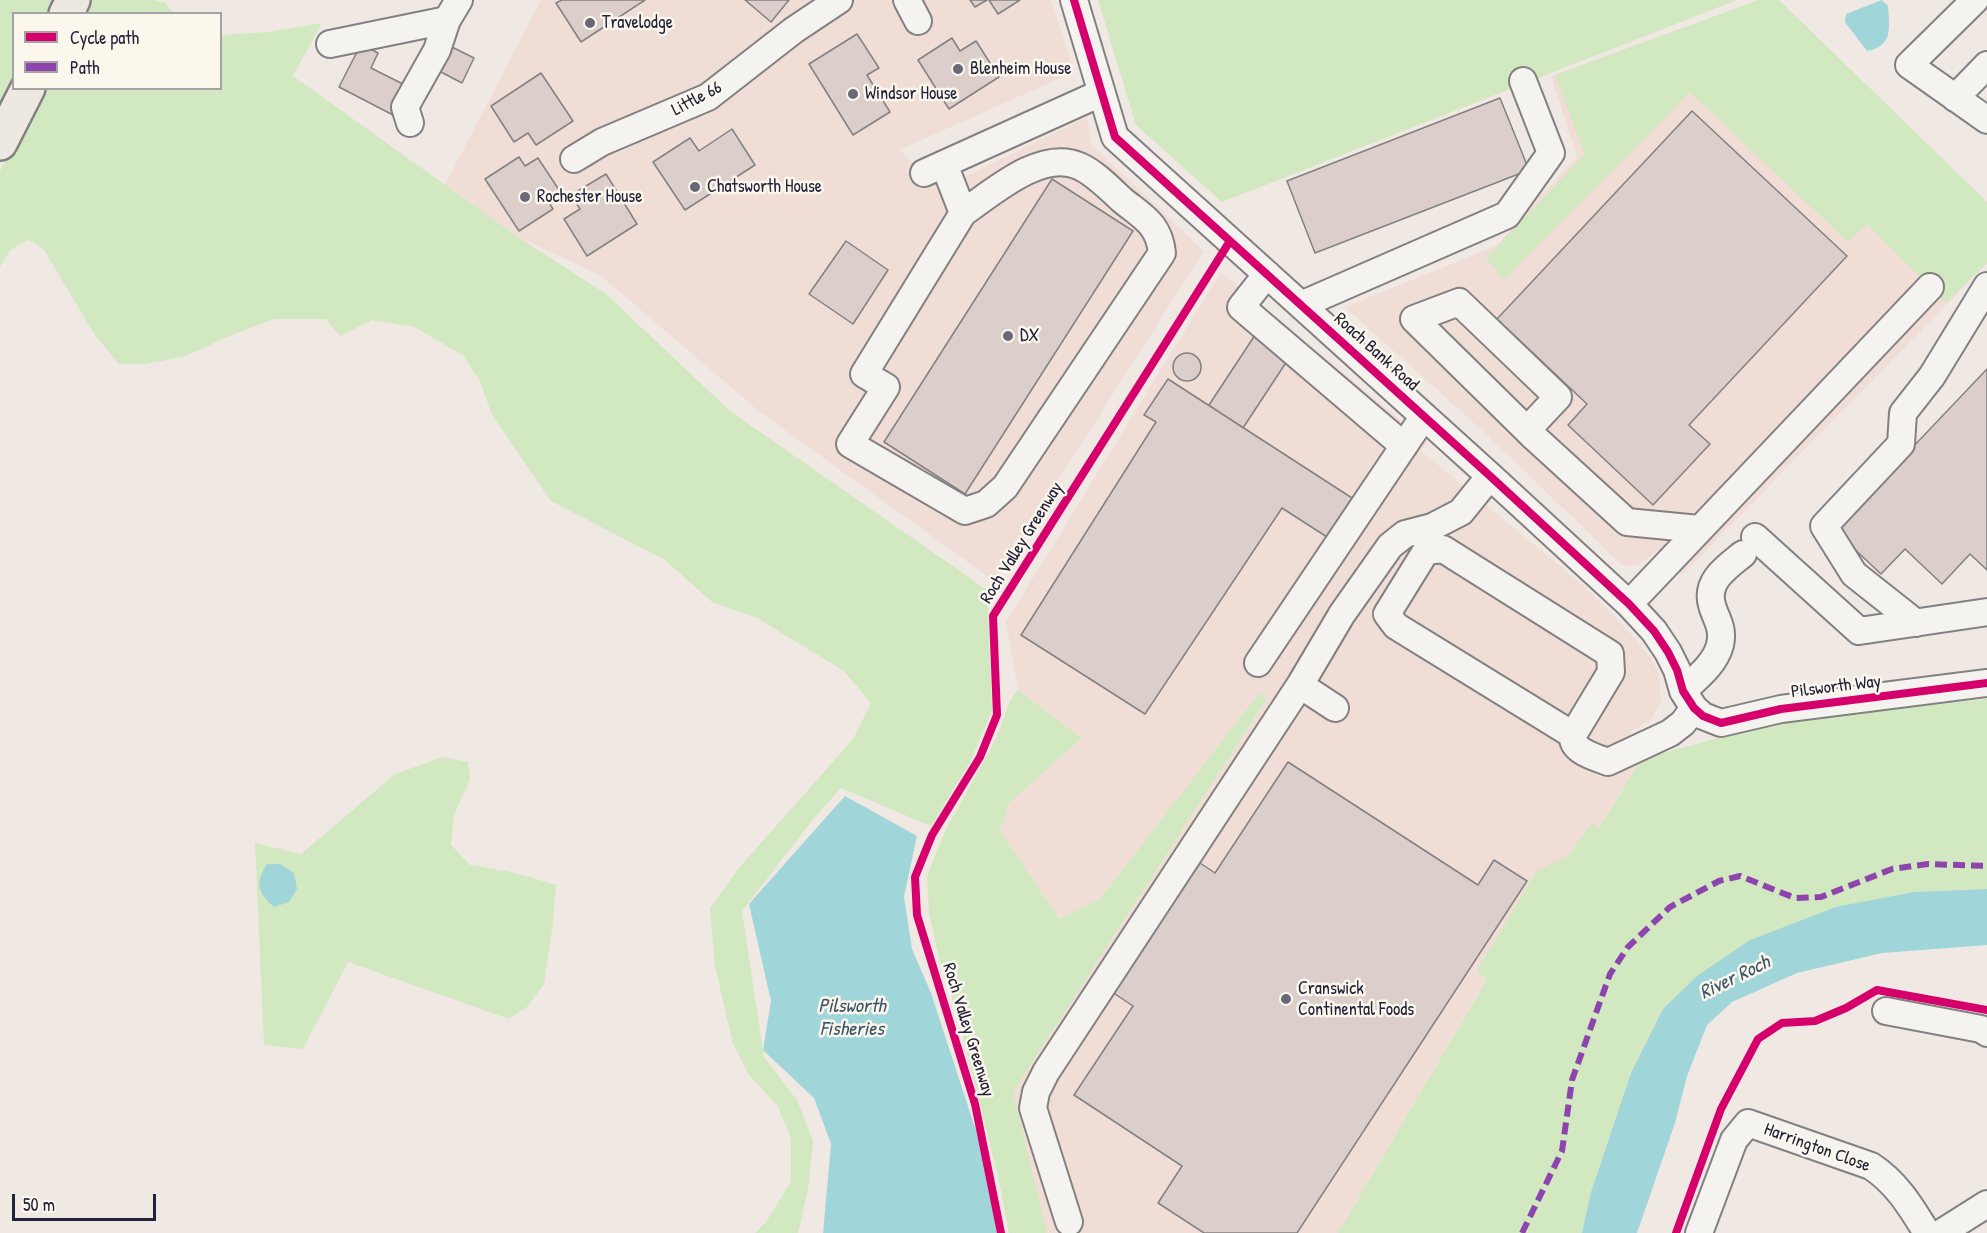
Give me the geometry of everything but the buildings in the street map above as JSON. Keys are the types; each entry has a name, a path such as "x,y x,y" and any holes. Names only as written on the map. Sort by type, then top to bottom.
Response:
{"highway":[{"path":"0,143 27,90"}],"street":[{"name":"Little 66","path":"574,159 602,142 708,97 794,30 839,0"},
{"name":"Roach Bank Road","path":"1074,0 1115,137 1629,604 1654,631 1668,652 1688,699"},
{"path":"1975,0 1909,65 1987,120"},
{"path":"330,44 453,10"},
{"path":"410,123 405,107 437,50 453,10"},
{"path":"1955,98 1987,65"},
{"path":"1301,305 1507,215 1551,153 1523,81"},
{"path":"963,213 934,168 1101,93"},
{"path":"1055,162 1076,164 1089,171 1155,227 1161,240 1162,253 1005,487 986,504 964,511 850,444 886,387 864,374 963,213 1025,171 1055,162"},
{"path":"1266,274 1241,307 1404,446"},
{"path":"1629,604 1929,286"},
{"path":"1916,623 1854,574 1824,526 1901,444 1903,413 1932,376 1987,286"},
{"path":"1527,430 1558,397 1459,302 1414,319 1527,430 1627,522 1699,529"},
{"path":"1258,663 1424,416"},
{"path":"1069,1222 1033,1108 1036,1092 1052,1062 1300,686 1342,614 1390,546 1405,534 1448,521 1461,512 1490,476"},
{"path":"1574,735 1396,626 1387,614 1426,551 1443,549 1610,654 1611,672 1574,735 1573,741 1576,747 1608,762 1670,733 1683,723 1688,699 1720,645 1721,626 1711,604 1713,584 1720,572 1749,545 1860,631 1987,612"},
{"name":"Pilsworth Way","path":"1688,699 1703,716 1721,723 1781,709 1987,683"},
{"path":"1300,686 1335,708"},
{"path":"1886,1011 1981,1029 1987,1033"},
{"name":"Harrington Close","path":"1699,1233 1734,1140 1748,1123 1871,1166 1886,1176 1900,1191 1927,1233"},
{"path":"1941,1233 1987,1204"}],"shaded area":[{"path":"541,0 1051,0 1074,72 899,150 942,188 1087,117 1092,145 1204,251 994,581 760,412 600,275 518,237 445,185"},
{"path":"1759,0 1779,0 1987,202 1987,263 1682,575 1658,550 1640,564 1622,565 1483,431 1345,307 1496,246 1577,156 1551,76"},
{"path":"1221,272 1427,442 1421,451 1586,588 1651,658 1659,674 1661,701 1651,720 1629,732 1641,759 1598,828 1591,823 1568,857 1537,872 1476,971 1487,978 1338,1233 1047,1233 1013,1092 1267,700 1259,693 1100,899 1059,919 1000,831 1009,803 1082,738 1018,690 1006,622"}],"green space":[{"path":"0,0 60,0 54,12 12,12 12,90 0,114"},
{"path":"92,0 155,0 165,3 173,12 84,12"},
{"path":"1098,0 1737,0 1222,202 1136,125"},
{"path":"1759,0 1779,0 1987,202 1987,263 1946,303 1867,224 1848,242 1690,92 1504,280 1486,258 1585,154 1555,75"},
{"path":"322,23 293,76 518,237 606,294 730,411 987,590 992,711 970,762 931,826 841,788 814,818 742,911 764,1057 797,1100 813,1141 808,1190 798,1233 755,1233 766,1222 791,1182 791,1138 777,1105 749,1075 733,1044 715,966 710,908 739,868 853,739 871,703 844,671 757,618 712,602 665,560 551,501 492,415 480,381 463,355 414,327 372,320 340,336 326,319 274,319 186,356 146,364 119,364 95,335 44,250 29,239 10,250 0,267 0,171 42,90 222,90 222,35 268,32"},
{"path":"1018,690 1082,738 1009,803 1000,831 1059,919 1100,899 1259,693 1267,699 1013,1092 1047,1233 1009,1233 999,1181 957,1013 939,958 929,913 927,876 945,831 997,737 1010,701"},
{"path":"1987,699 1987,889 1914,892 1663,1009 1631,1073 1591,1192 1582,1233 1338,1233 1487,979 1476,971 1537,871 1568,856 1591,823 1599,828 1641,759 1781,721"},
{"path":"443,757 468,762 470,779 454,815 451,845 470,865 516,873 556,885 544,984 527,1007 509,1019 348,962 303,1049 264,1045 255,843 301,854 395,774"}],"water":[{"path":"1882,0 1888,6 1888,34 1882,45 1867,51 1845,22 1846,14"},
{"name":"Pilsworth Fisheries","path":"845,796 917,836 904,897 912,949 931,993 994,1186 998,1233 823,1233 831,1144 814,1098 763,1050 771,1001 749,904"},
{"path":"267,864 280,864 294,873 297,889 289,902 274,907 261,892 259,882"},
{"name":"River Roch","path":"1987,889 1987,945 1882,953 1797,973 1732,1002 1707,1025 1687,1076 1675,1123 1637,1233 1582,1233 1591,1192 1631,1073 1663,1009 1697,976 1750,940 1836,907 1914,892"}],"marked path":[{"path":"1522,1233 1562,1151 1572,1080 1610,974 1628,947 1670,907 1719,881 1740,876 1795,898 1821,897 1892,869 1928,864 1987,866"}],"cycle path":[{"path":"1074,0 1115,137 1629,604 1654,631 1668,652 1677,670 1683,691 1694,708 1703,716 1721,723 1781,709 1987,683"},
{"name":"Roch Valley Greenway","path":"1001,1233 975,1104 917,915 915,877 932,835 980,757 997,715 993,616 1230,241"},
{"path":"1676,1233 1721,1109 1758,1039 1782,1023 1815,1021 1846,1008 1877,990 1987,1010"}],"place":[{"name":"Travelodge","path":"590,23"},
{"name":"Blenheim House","path":"958,69"},
{"name":"Windsor House","path":"853,94"},
{"name":"Chatsworth House","path":"695,187"},
{"name":"Rochester House","path":"525,197"},
{"name":"DX","path":"1008,336"},
{"name":"Cranswick Continental Foods","path":"1286,999"}]}
